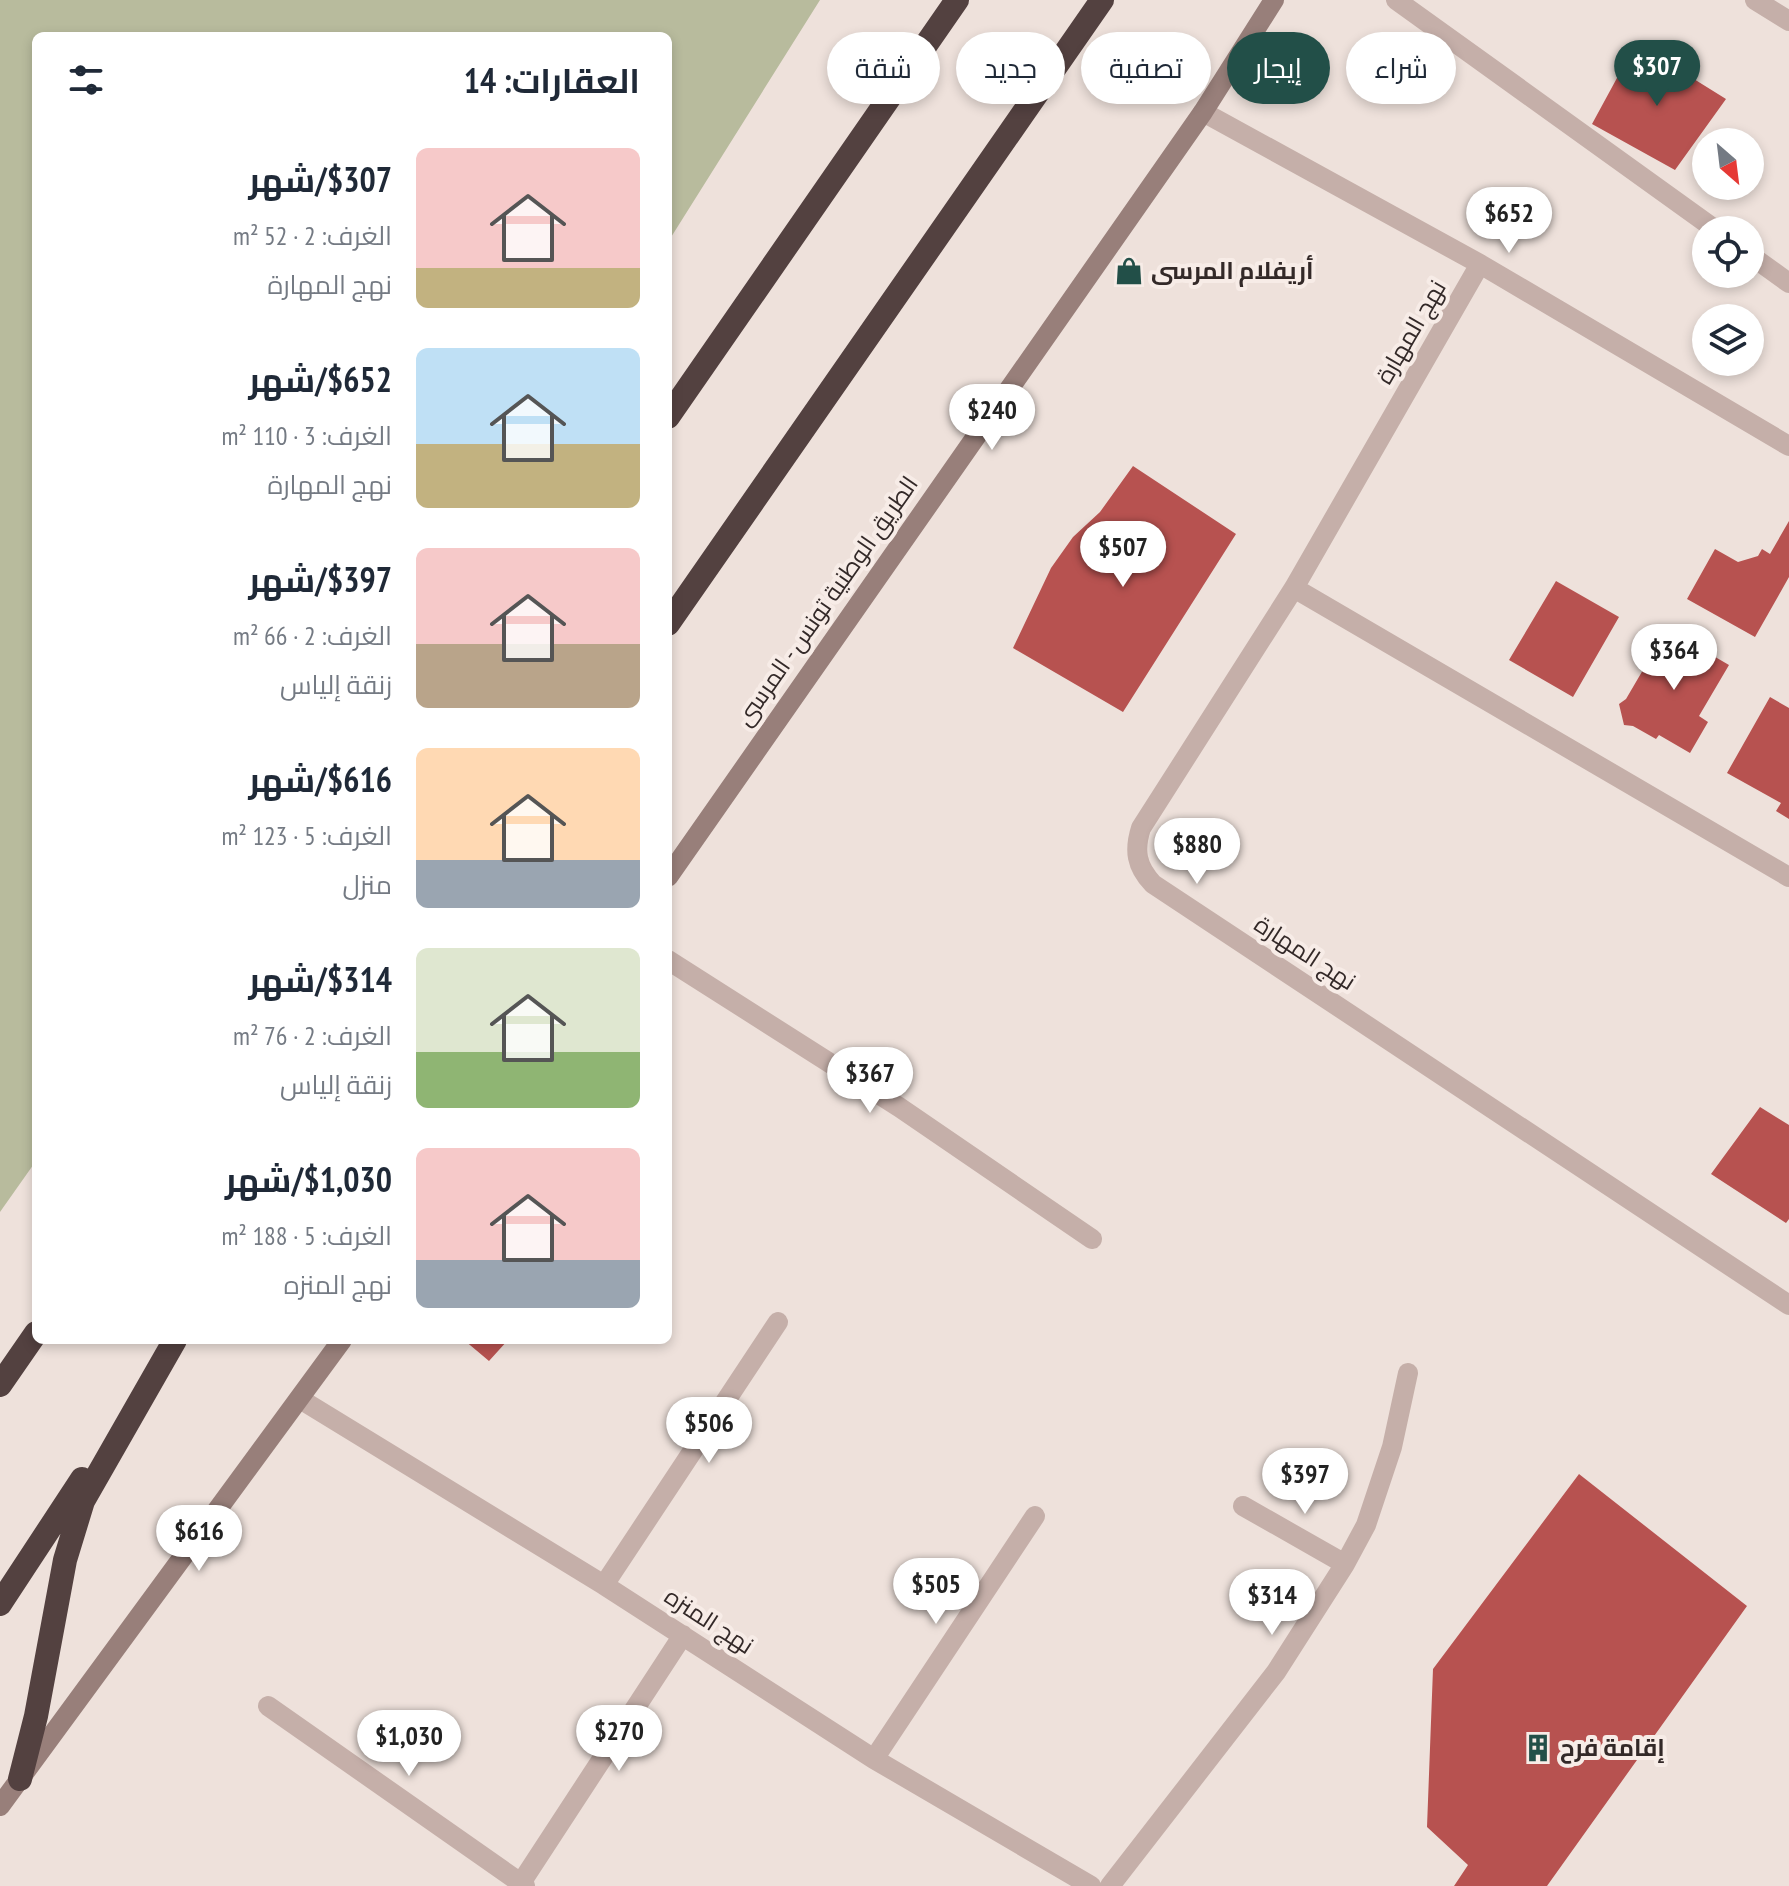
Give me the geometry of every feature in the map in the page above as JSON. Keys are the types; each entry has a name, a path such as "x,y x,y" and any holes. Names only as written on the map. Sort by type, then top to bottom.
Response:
{"highway":[{"path":"672,411 957,0"},
{"path":"672,618 1102,0"},
{"path":"0,1385 32,1339"},
{"path":"0,1604 171,1344"},
{"path":"20,1779 36,1716 65,1560 83,1501 172,1344"}],"street":[{"name":"الطريق الوطنية تونس - المرسى","path":"672,871 1203,112 1274,0"},
{"path":"1396,0 1697,216"},
{"path":"1755,0 1789,21"},
{"path":"1203,112 1480,264 1789,446"},
{"name":"نهج المهارة","path":"1480,264 1294,588 1141,828 1135,848 1142,873 1153,884 1789,1305"},
{"path":"1764,265 1789,283"},
{"path":"1294,588 1789,877"},
{"path":"672,963 899,1107 1092,1239"},
{"path":"604,1585 778,1322"},
{"path":"0,1806 339,1344"},
{"path":"1110,1886 1276,1672 1345,1564 1366,1525 1392,1447 1408,1373"},
{"name":"نهج المنزه","path":"300,1399 604,1585 874,1759 1091,1886"},
{"path":"1243,1506 1345,1564"},
{"path":"874,1759 1035,1516"},
{"path":"268,1706 521,1885 683,1635"}],"green space":[{"path":"0,0 820,0 672,236 672,32 32,32 32,1167 0,1212"}],"building":[{"path":"1636,43 1726,99 1705,128 1692,128 1692,146 1675,170 1592,124"},
{"path":"1133,466 1236,534 1123,712 1013,648 1051,568 1073,537 1100,512"},
{"path":"1789,521 1789,577 1755,637 1687,599 1715,549 1738,562 1758,556 1762,549 1770,554"},
{"path":"1556,581 1619,617 1573,697 1509,660"},
{"path":"1667,629 1729,665 1699,716 1708,722 1690,753 1659,735 1656,739 1633,726 1624,725 1619,704 1626,699"},
{"path":"1770,697 1789,708 1789,819 1776,811 1781,803 1727,773"},
{"path":"1760,1107 1789,1125 1789,1219 1786,1223 1711,1174"},
{"path":"469,1344 504,1344 489,1361"},
{"name":"إقامة فرح","path":"1579,1474 1747,1606 1547,1886 1454,1886 1468,1865 1427,1827 1433,1669"}],"place":[{"name":"أريفلام المرسى","path":"1129,271"},
{"name":"إقامة فرح","path":"1538,1748"}]}
